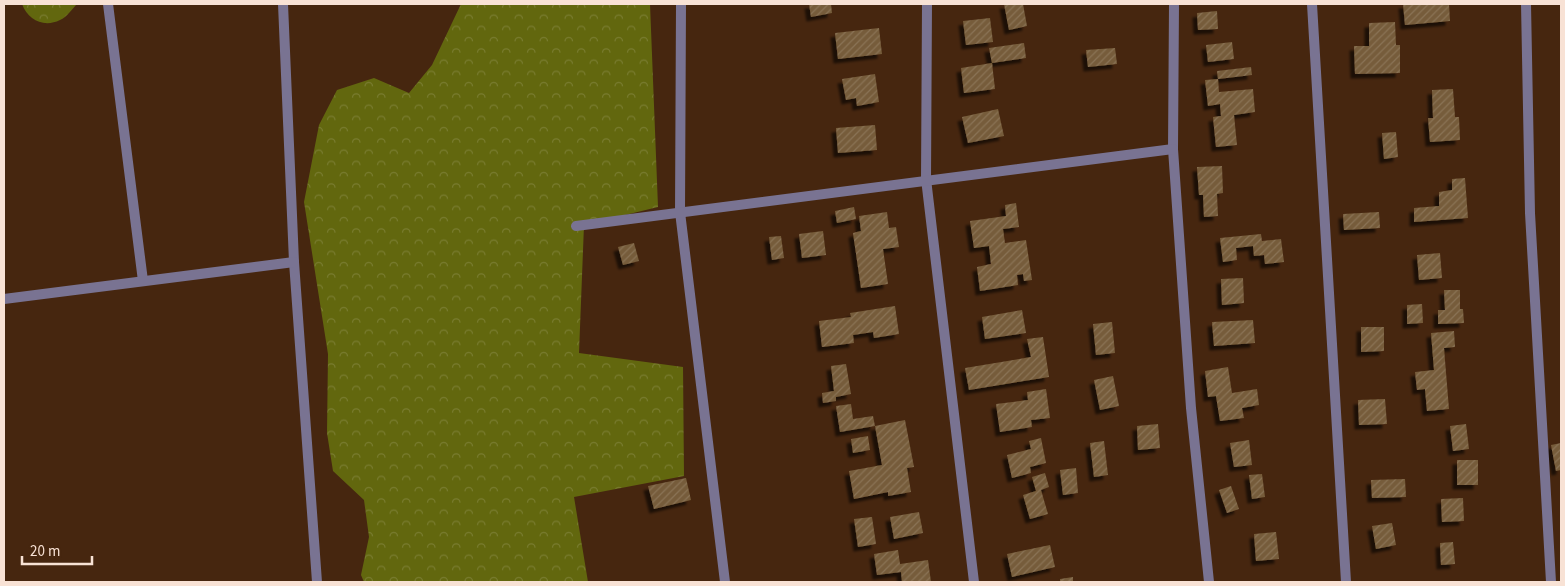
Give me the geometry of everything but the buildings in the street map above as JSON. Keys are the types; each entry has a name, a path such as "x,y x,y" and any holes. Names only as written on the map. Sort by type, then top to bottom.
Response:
{"street":[{"path":"108,4 143,281"},
{"path":"283,4 294,262 317,582"},
{"path":"283,16 291,4"},
{"path":"682,4 680,212 725,582"},
{"path":"927,4 926,179 974,582"},
{"path":"1174,4 1173,149 1191,408 1209,582"},
{"path":"1312,4 1346,582"},
{"path":"1526,4 1530,213 1551,582"},
{"path":"576,226 926,179 1173,149"},
{"path":"4,299 294,262"}],"green space":[{"path":"22,4 77,4 63,19 43,23 32,18"},
{"path":"461,4 650,4 658,207 584,225 579,353 683,367 684,476 574,497 588,582 364,582 361,575 369,537 364,500 333,471 327,433 328,354 304,202 319,125 337,90 374,78 409,93 432,65"}]}
